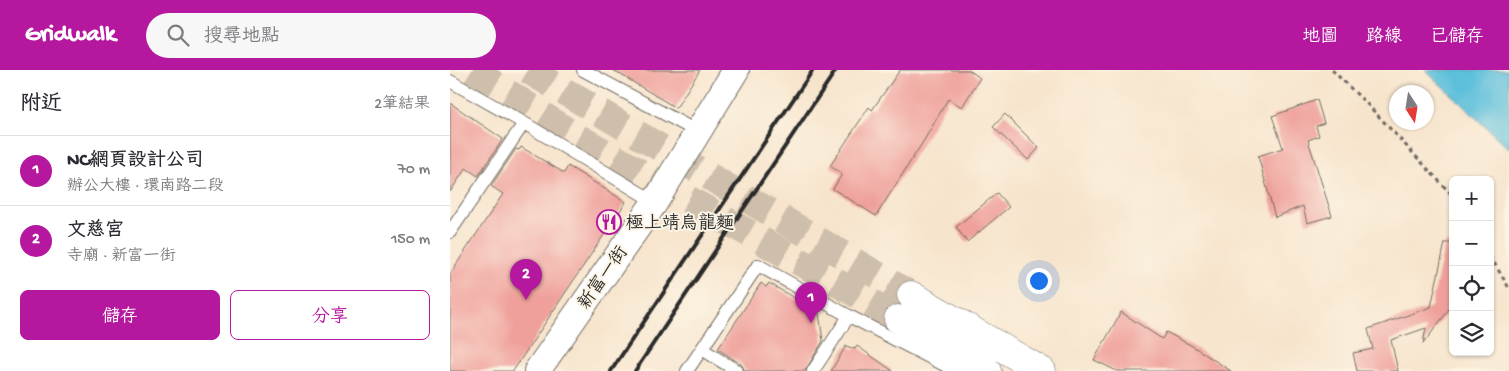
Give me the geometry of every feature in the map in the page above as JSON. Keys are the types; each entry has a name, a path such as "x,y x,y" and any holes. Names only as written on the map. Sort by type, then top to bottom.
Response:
{"main road":[{"path":"912,295 1042,371"},
{"path":"898,319 987,371"}],"street":[{"name":"新富一街","path":"537,371 655,202 736,70"}],"lane":[{"path":"583,70 698,132"},
{"path":"450,81 524,122 655,202"},
{"path":"450,232 524,122"},
{"path":"688,371 758,265 849,316 956,371"},
{"path":"813,371 849,316"},
{"path":"702,349 737,371"}],"path":[{"path":"1332,70 1369,106 1449,192"},
{"path":"1494,263 1509,288"}],"water":[{"path":"1425,70 1509,70 1509,149"}],"building":[{"path":"613,70 700,70 676,108"},
{"path":"900,70 969,70 980,78 962,107 948,99 876,216 833,189 842,174 830,166 869,107 872,110"},
{"path":"1317,100 1324,123 1316,126 1319,136 1308,140 1332,216 1307,223 1303,206 1275,217 1258,156 1283,148 1272,116"},
{"path":"450,103 503,139 478,176 466,168 450,192"},
{"path":"1005,114 1039,148 1028,160 993,127"},
{"path":"521,147 564,173 568,166 626,202 513,371 450,371 450,274 503,194 491,186 516,149 519,150"},
{"path":"997,193 1009,207 967,242 956,227"},
{"path":"1445,243 1449,243 1449,309 1423,344 1426,328 1391,340 1398,371 1357,371 1353,353 1373,349 1368,329 1431,307"},
{"path":"761,283 766,287 769,283 819,313 823,341 805,371 745,371 741,364 718,349"},
{"path":"1121,312 1162,339 1166,332 1194,347 1231,371 1117,371 1094,360"},
{"path":"846,346 855,349 857,346 893,371 831,371"}],"tunnel":[{"path":"472,70 570,133 857,294 898,319"},
{"path":"528,70 911,295"}],"railway":[{"path":"611,371 813,70"},
{"path":"635,371 836,70"}],"place":[{"name":"極上靖烏龍麵","path":"609,222"},
{"name":"文慈宮","path":"526,300"},
{"name":"NC網頁設計公司","path":"811,323"}]}
